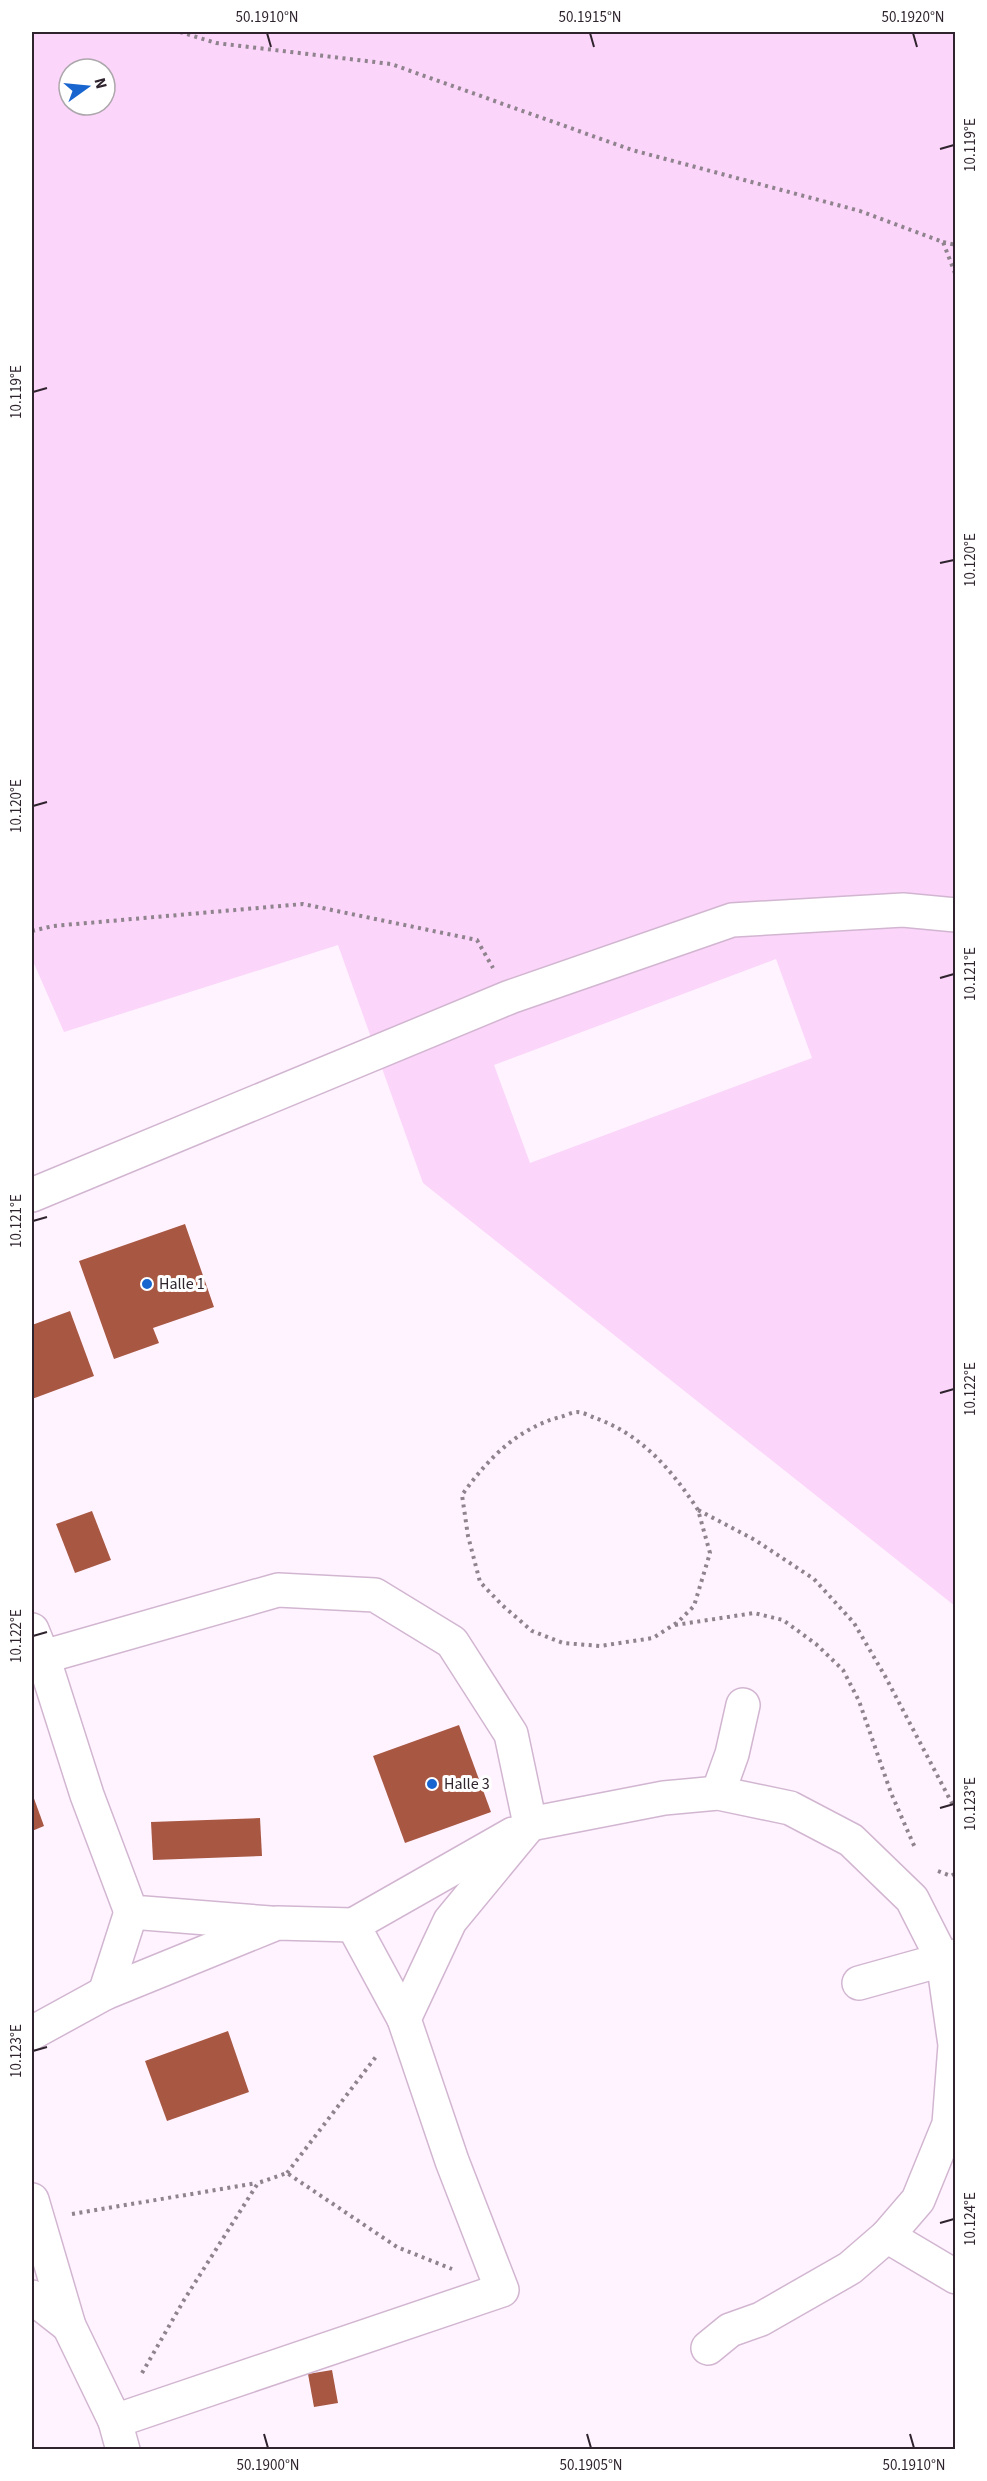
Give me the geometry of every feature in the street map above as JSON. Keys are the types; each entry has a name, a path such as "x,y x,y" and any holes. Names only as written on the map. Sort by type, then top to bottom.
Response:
{"lane":[{"path":"32,1195 510,997 732,920 903,910 956,915"},
{"path":"105,1993 131,1912 35,1649 278,1590 375,1595 452,1642 511,1734 530,1824"},
{"path":"718,1793 732,1754 743,1705"},
{"path":"131,1912 277,1923 353,1925 530,1824 664,1798 718,1793 790,1808 851,1840 912,1899 949,1958 955,2045 949,2124 918,2200 887,2236 850,2268 761,2319 730,2330 708,2348"},
{"path":"404,2019 450,1921 530,1824"},
{"path":"32,2033 105,1993 277,1923"},
{"path":"34,2214 69,2326 119,2435 502,2290 452,2161 404,2019 353,1925"},
{"path":"859,1983 949,1958"},
{"path":"887,2236 956,2277"},
{"path":"32,2297 69,2326"}],"path":[{"path":"180,32 216,43 391,64 632,150 860,211 956,245"},
{"path":"943,242 956,276"},
{"path":"32,931 53,926 303,904 477,940 510,997"},
{"path":"578,1412 608,1423 634,1438 658,1458 678,1479 698,1510 710,1553 694,1606 678,1622 669,1626 653,1638 600,1646 563,1643 532,1631 502,1605 480,1582 468,1536 462,1495 484,1465 509,1442 546,1420 578,1412"},
{"path":"698,1510 755,1540 814,1580 854,1623 885,1676 956,1811"},
{"path":"669,1626 754,1613 783,1620 816,1644 843,1670 859,1701 891,1793 913,1845 919,1853"},
{"path":"930,1869 951,1876 956,1873"},
{"path":"34,2214 258,2183 286,2173 404,2019"},
{"path":"286,2173 397,2247 502,2290"},
{"path":"119,2435 184,2300 258,2183"}],"shaded area":[{"path":"32,32 955,32 955,1606 423,1183 338,945 64,1032 32,959","holes":["776,959 812,1058 530,1163 494,1065"]}],"building":[{"name":"Halle 1","path":"185,1224 214,1307 153,1328 159,1343 114,1359 79,1261"},
{"path":"70,1311 94,1376 32,1399 32,1325"},
{"path":"92,1511 111,1560 75,1573 56,1524"},
{"name":"Halle 3","path":"459,1725 491,1812 405,1843 373,1756"},
{"path":"32,1793 44,1826 32,1831"},
{"path":"260,1818 262,1856 153,1860 151,1822"},
{"path":"228,2031 249,2092 167,2121 145,2061"},
{"path":"332,2370 338,2403 314,2407 308,2374"}],"place":[{"name":"Halle 1","path":"147,1284"},
{"name":"Halle 3","path":"432,1784"}]}
